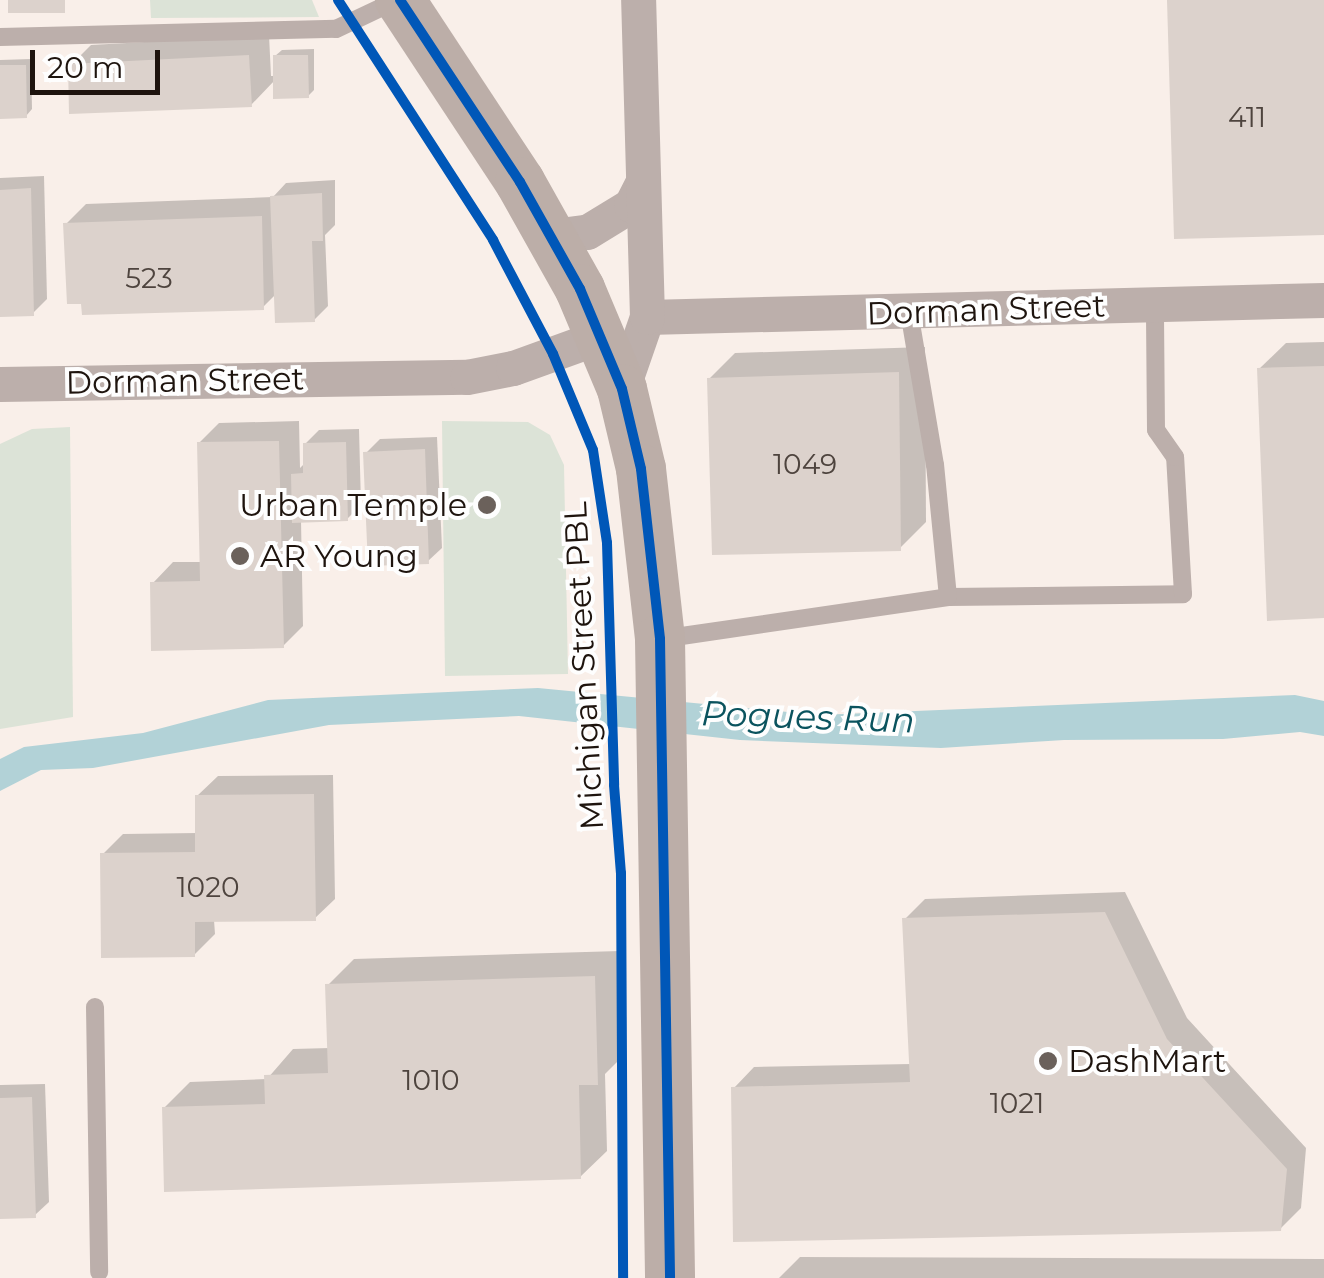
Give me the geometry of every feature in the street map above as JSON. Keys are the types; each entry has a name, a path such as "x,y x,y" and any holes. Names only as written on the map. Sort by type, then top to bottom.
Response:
{"main road":[{"path":"399,0 552,236 625,326 622,389 648,512 660,643 670,1278"}],"street":[{"path":"625,326 642,183 638,0"},
{"path":"552,236 588,232 632,205 642,183"},
{"name":"Dorman Street","path":"0,384 467,377 514,368 625,326 909,312 1324,300"}],"lane":[{"path":"0,37 336,30 399,0"},
{"path":"660,643 948,597 1183,594 1175,457 1156,430 1155,305"},
{"path":"909,312 935,465 948,597"},
{"path":"95,1007 99,1272"}],"shaded area":[{"path":"150,0 312,0 319,17 151,18"},
{"path":"442,421 528,422 550,435 564,465 568,674 445,676"},
{"path":"70,427 73,717 0,729 0,444 32,429"}],"water":[{"name":"Pogues Run","path":"538,688 819,715 1295,695 1324,701 1324,736 1300,732 1223,739 1064,740 941,748 740,740 519,716 329,725 93,768 41,770 0,791 0,759 24,747 143,733 268,700"}],"building":[{"path":"8,0 65,0 65,13 8,13"},
{"path":"1167,0 1324,0 1324,235 1174,239"},
{"path":"249,55 252,107 69,114 68,64"},
{"path":"273,55 308,55 309,98 273,99"},
{"path":"0,65 26,65 27,118 0,119"},
{"path":"31,188 34,316 0,317 0,190"},
{"path":"322,193 323,241 312,241 315,322 275,323 270,196"},
{"path":"262,216 264,310 82,315 81,304 67,304 63,223"},
{"path":"1324,366 1324,618 1267,621 1257,368"},
{"path":"899,372 901,551 712,555 707,378"},
{"name":"AR Young","path":"279,441 284,648 151,651 150,582 200,581 197,442"},
{"path":"346,442 348,521 292,523 291,474 303,473 303,443"},
{"path":"425,449 429,564 368,566 363,452"},
{"path":"314,794 316,921 195,922 195,957 101,958 100,853 195,852 195,795"},
{"name":"DashMart","path":"1105,912 1167,1039 1287,1169 1281,1231 733,1242 731,1087 910,1082 902,918"},
{"path":"595,976 598,1085 579,1085 581,1179 164,1192 162,1107 265,1104 264,1075 328,1073 325,984"},
{"path":"32,1097 36,1218 0,1219 0,1098"}],"cycle path":[{"name":"Michigan Street PBL","path":"338,0 493,240 553,354 593,450 607,543 614,785 621,873 623,1278"},
{"path":"400,0 520,182 580,289 622,389 641,469 660,639 670,1278"}],"place":[{"name":"Urban Temple","path":"487,505"},
{"name":"AR Young","path":"240,556"},
{"name":"DashMart","path":"1048,1061"}]}
